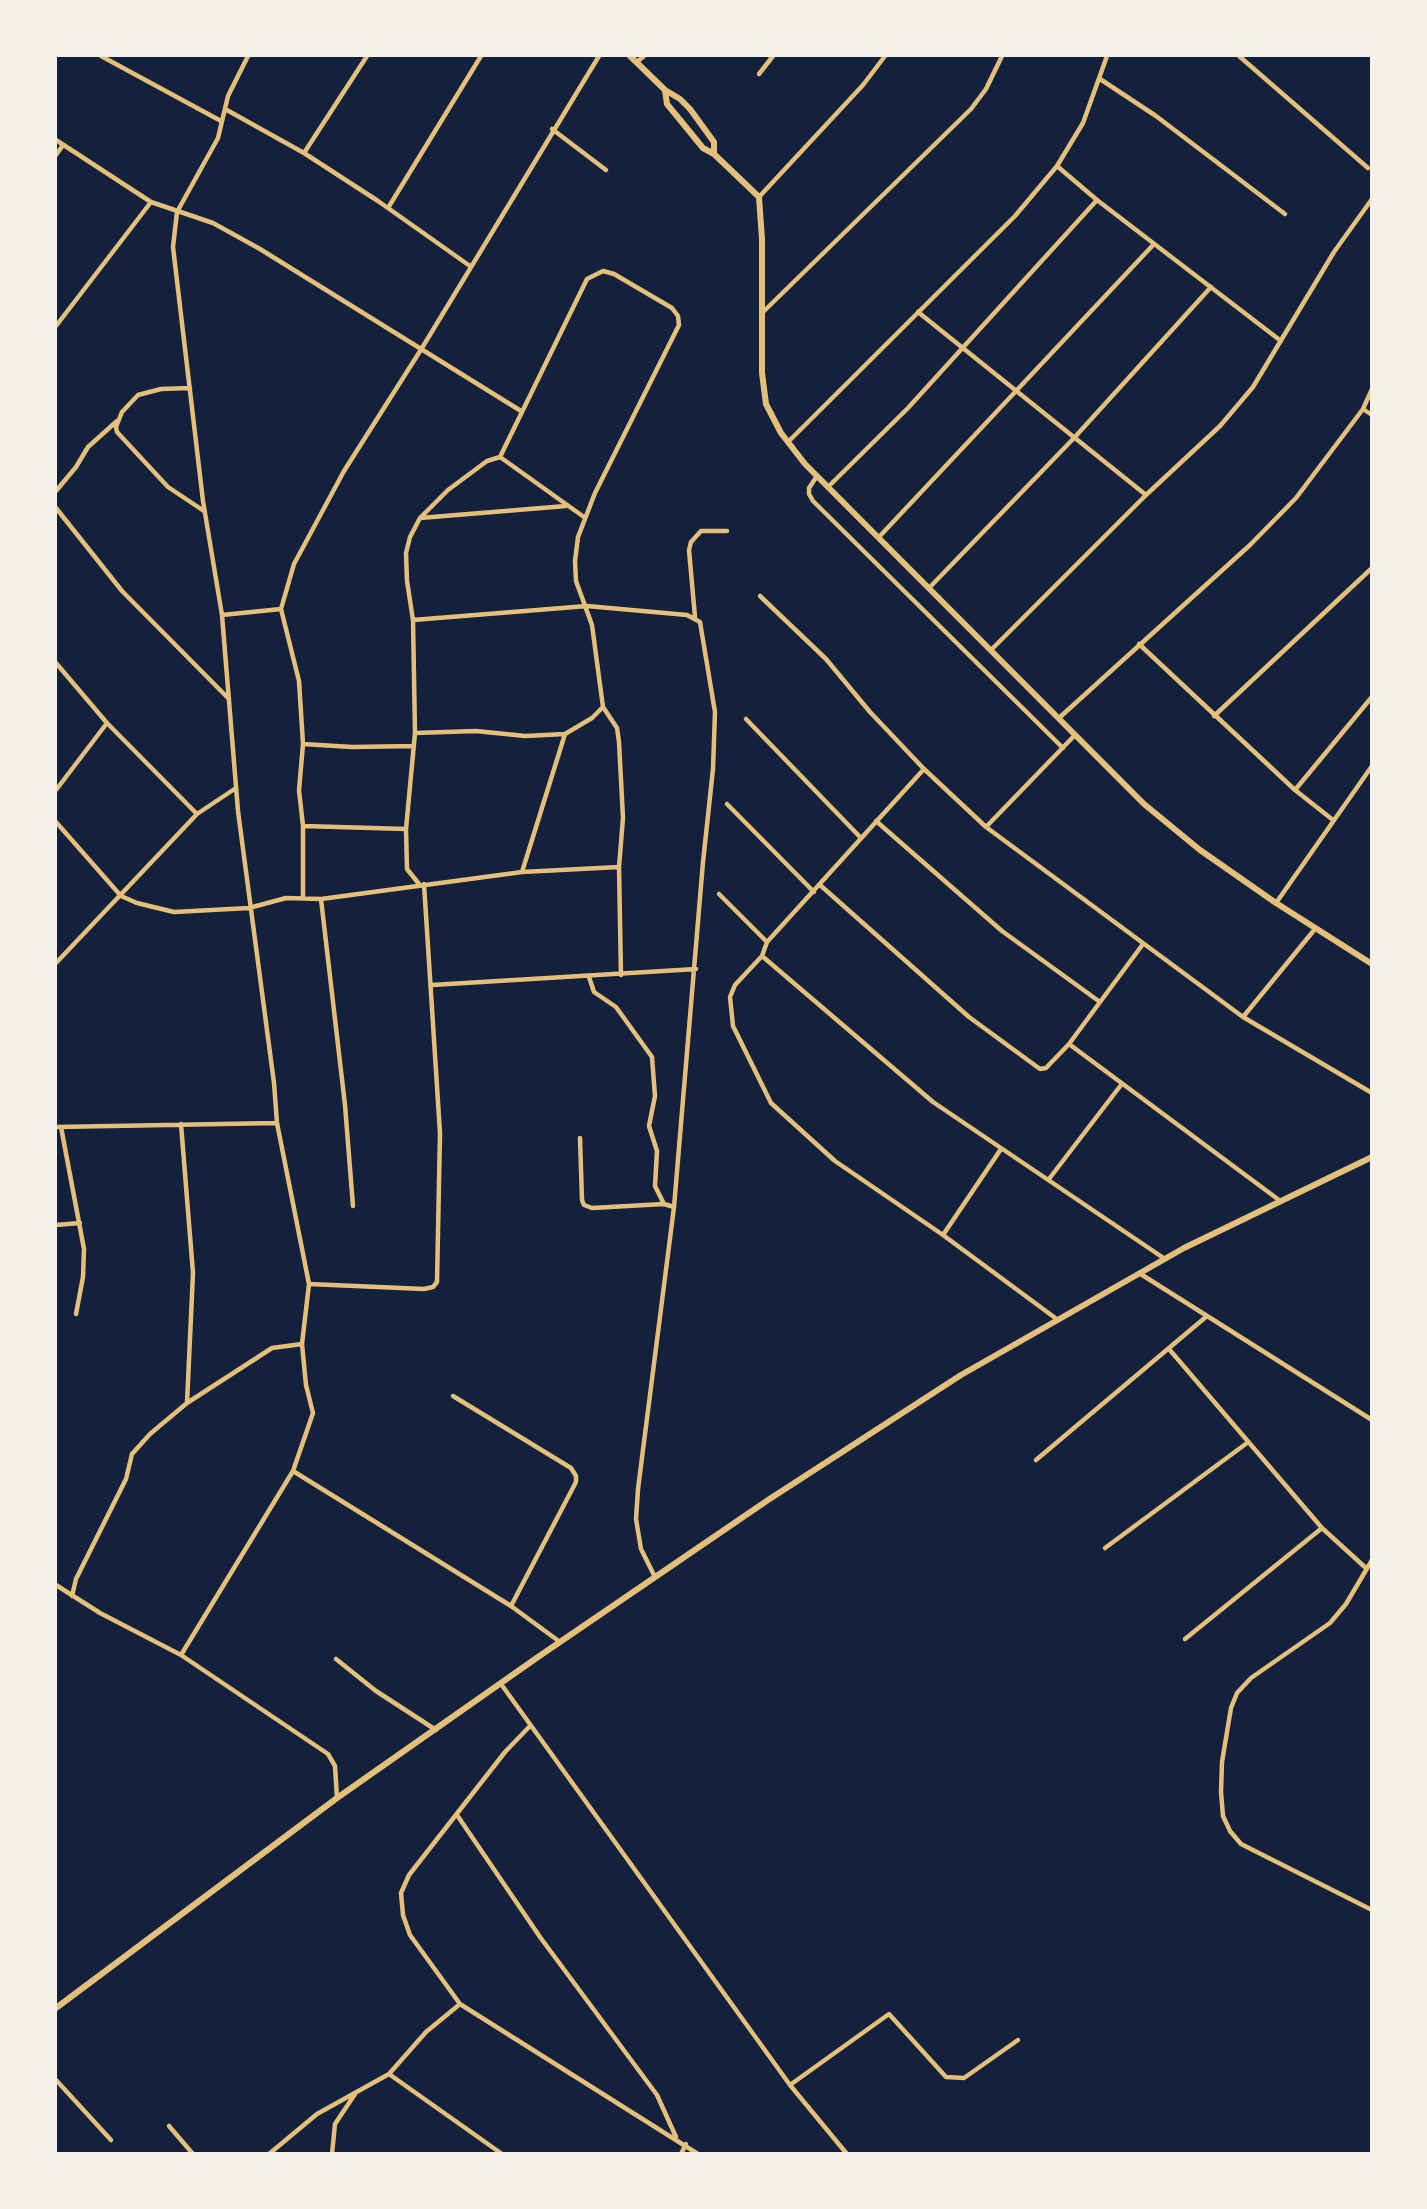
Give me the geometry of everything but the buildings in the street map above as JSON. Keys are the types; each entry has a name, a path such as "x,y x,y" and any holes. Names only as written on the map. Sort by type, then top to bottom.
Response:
{"street":[{"path":"101,56 221,121"},
{"path":"181,1655 293,1472 313,1413 306,1385 302,1344 309,1284 277,1124 274,1083 249,908 236,789 222,615 204,511 173,247 177,212 218,138 234,80 248,56"},
{"path":"304,153 368,56"},
{"path":"388,208 481,56"},
{"path":"303,897 303,826 299,790 303,744 299,681 281,609 294,564 314,524 379,415 422,348 552,129 599,56"},
{"path":"630,56 665,90 680,99 700,122 714,142 714,154"},
{"path":"637,62 644,56"},
{"path":"759,74 773,56"},
{"path":"885,56 863,85 759,197 762,373 766,404 788,442 817,476 1170,827 1276,903 1371,964"},
{"path":"762,313 971,109 986,89 1002,56"},
{"path":"788,442 1015,216 1057,166 1083,123 1107,56"},
{"path":"1239,56 1368,168"},
{"path":"1100,79 1156,116 1285,214"},
{"path":"665,90 667,104 703,147 714,154 759,197"},
{"path":"225,109 304,153 388,208 470,266"},
{"path":"552,129 606,170"},
{"path":"56,140 151,202 177,212 195,215 221,227 422,348 521,411"},
{"path":"56,155 63,145"},
{"path":"1057,166 1097,200 1281,341"},
{"path":"992,650 1146,495 1220,426 1253,387 1334,252 1371,199"},
{"path":"828,487 963,348 1097,200"},
{"path":"56,326 151,202"},
{"path":"879,537 1154,244"},
{"path":"500,457 587,279 603,271 614,274 672,308 678,316 679,325 584,517 575,561 576,581 592,625 603,706 617,728 619,742 623,818 619,867 621,975"},
{"path":"930,587 1074,438 1211,287"},
{"path":"918,312 1146,495"},
{"path":"56,491 76,467 88,447 117,421 138,395 161,389 190,388"},
{"path":"1059,718 1250,545 1296,498 1363,409 1371,389"},
{"path":"1363,409 1371,416"},
{"path":"117,421 117,432 168,488 204,511"},
{"path":"309,1284 424,1289 433,1287 437,1282 440,1133 432,985 422,884 407,869 406,829 415,733 413,620 407,581 406,553 410,537 420,518 448,490 487,460 500,457 584,517"},
{"path":"817,476 809,488 813,501 1063,748"},
{"path":"420,518 566,506"},
{"path":"56,508 122,591 229,699"},
{"path":"695,617 691,542 701,531 727,531"},
{"path":"1214,716 1371,568"},
{"path":"760,596 826,659 870,712 924,769 986,827 1243,1017 1371,1093"},
{"path":"413,620 587,606 695,617 700,622 715,712 714,769 703,862 696,969 674,1207 636,1519 641,1549 655,1577"},
{"path":"222,615 281,609"},
{"path":"1139,644 1295,790 1333,820"},
{"path":"56,663 107,723 197,813"},
{"path":"1295,790 1371,698"},
{"path":"415,733 476,732 525,736 565,734 592,718 603,706"},
{"path":"746,719 861,838"},
{"path":"56,790 107,723"},
{"path":"522,872 565,734"},
{"path":"986,827 1075,735"},
{"path":"303,744 331,747 414,746"},
{"path":"1276,903 1371,766"},
{"path":"924,769 767,942 762,956 735,985 730,997 733,1026 771,1103 835,1161 943,1235 1058,1320"},
{"path":"56,963 197,813 236,789"},
{"path":"727,804 814,892"},
{"path":"876,821 1002,931 1100,1002"},
{"path":"56,822 121,896 137,903 174,912 249,908 303,897 321,899 522,872 619,867"},
{"path":"303,826 406,829"},
{"path":"820,885 969,1017 1040,1069 1046,1068 1069,1044 1143,944"},
{"path":"719,894 767,942"},
{"path":"321,899 345,1106 353,1206"},
{"path":"1243,1017 1316,929"},
{"path":"762,956 933,1102 1165,1259"},
{"path":"432,985 696,969"},
{"path":"589,977 594,992 616,1007 652,1058 655,1096 649,1125 657,1151 655,1186 664,1204"},
{"path":"1069,1044 1121,1085 1279,1200"},
{"path":"1049,1179 1121,1085"},
{"path":"181,1124 193,1273 188,1403"},
{"path":"76,1314 83,1277 84,1249 58,1127 277,1124"},
{"path":"580,1138 584,1205 592,1208 664,1204 674,1207"},
{"path":"943,1235 1001,1149"},
{"path":"56,2008 337,1798 655,1577 961,1374 1165,1259 1279,1200 1371,1157"},
{"path":"56,1225 80,1223"},
{"path":"1139,1273 1371,1419"},
{"path":"1036,1460 1207,1316"},
{"path":"72,1596 76,1579 126,1479 132,1454 150,1434 188,1403 272,1348 302,1344"},
{"path":"1169,1349 1322,1528 1367,1569"},
{"path":"453,1396 571,1468 576,1476 576,1482 511,1606"},
{"path":"1105,1548 1247,1443"},
{"path":"293,1472 511,1606 560,1642"},
{"path":"1185,1639 1322,1528"},
{"path":"1371,1560 1346,1604 1330,1623 1251,1678 1237,1693 1231,1708 1222,1762 1221,1792 1223,1816 1230,1831 1241,1844 1371,1910"},
{"path":"56,1586 181,1655 328,1754 335,1766 337,1798"},
{"path":"336,1659 376,1690 436,1730"},
{"path":"501,1684 790,2085 847,2154"},
{"path":"530,1726 505,1752 409,1875 401,1893 403,1915 410,1935 460,2004 676,2137 698,2154"},
{"path":"457,1815 540,1936 657,2095 676,2137"},
{"path":"269,2154 317,2114 388,2074 426,2032 460,2004"},
{"path":"790,2085 889,2014 946,2077 964,2078 1018,2040"},
{"path":"388,2074 502,2154"},
{"path":"56,2080 111,2140"},
{"path":"332,2154 335,2124 356,2092"},
{"path":"169,2126 193,2154"},
{"path":"681,2154 686,2144"}]}
